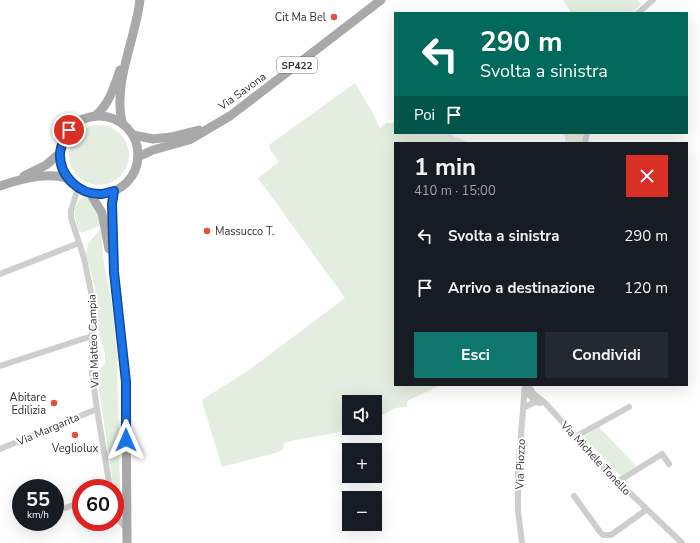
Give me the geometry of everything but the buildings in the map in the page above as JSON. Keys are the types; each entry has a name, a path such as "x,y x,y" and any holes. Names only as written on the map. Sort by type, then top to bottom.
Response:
{"main road":[{"path":"122,123 119,102 128,50 140,0"},
{"name":"Via Savona","path":"138,157 152,150 189,140 245,105 381,0"},
{"path":"95,116 102,110 111,95 128,50"},
{"path":"0,185 41,176 60,176 67,178 78,188 90,193 102,194 114,191 131,178 136,168 138,150 133,135 122,123 104,116 85,118 76,123 64,138 60,153 61,162 67,178"},
{"name":"Via Savona","path":"133,135 153,139 171,137 210,127"},
{"path":"12,182 46,165 60,153"},
{"path":"114,191 110,236 126,382 126,543"},
{"path":"90,193 102,213 110,236"}],"street":[{"path":"639,12 653,0"},
{"name":"Via Matteo Campia","path":"78,188 71,211 90,284 94,312 92,336 92,374 109,479"},
{"path":"0,274 79,243"},
{"path":"0,366 92,336"},
{"name":"Via Michele Tonello","path":"526,387 532,398 546,404 617,482 682,543"},
{"name":"Via Piozzo","path":"522,543 518,510 518,471 526,387"},
{"path":"524,408 535,402 546,404"},
{"path":"575,437 629,406"},
{"name":"Via Margarita","path":"0,449 97,409"},
{"path":"617,482 662,454 669,464"},
{"path":"574,496 603,535 611,534 646,510"},
{"path":"65,508 72,505"}],"green space":[{"path":"563,0 638,0 641,4 633,12 570,12"},
{"path":"355,83 380,128 386,123 394,123 394,134 451,134 468,142 394,142 394,386 439,386 409,400 407,402 407,407 395,408 382,415 382,395 342,395 342,431 284,443 283,449 278,452 222,467 202,401 203,399 249,370 345,298 258,178 279,162 271,151 269,145"},
{"path":"93,125 105,125 116,130 124,138 129,149 127,167 116,180 105,185 93,185 82,180 74,172 69,161 69,149 74,138 82,130"},
{"path":"564,134 584,134 582,142 566,142"},
{"path":"87,196 98,212 101,225 82,233 79,231 77,226 75,212 77,203"},
{"path":"101,229 104,264 112,305 117,354 120,479 112,479 97,377 97,372 105,362 105,354 96,322 95,288 86,254 88,243"},
{"path":"599,427 636,466 621,476 583,437"}],"place":[{"name":"Cit Ma Bel","path":"334,17"},
{"name":"Massucco T.","path":"207,231"},
{"name":"Abitare Edilizia","path":"54,403"},
{"name":"Vegliolux","path":"75,435"}],"route":[{"path":"69,130 64,138 60,153 63,170 67,178 78,188 90,193 102,194 114,191 112,204 114,272 126,382 126,440"}]}
